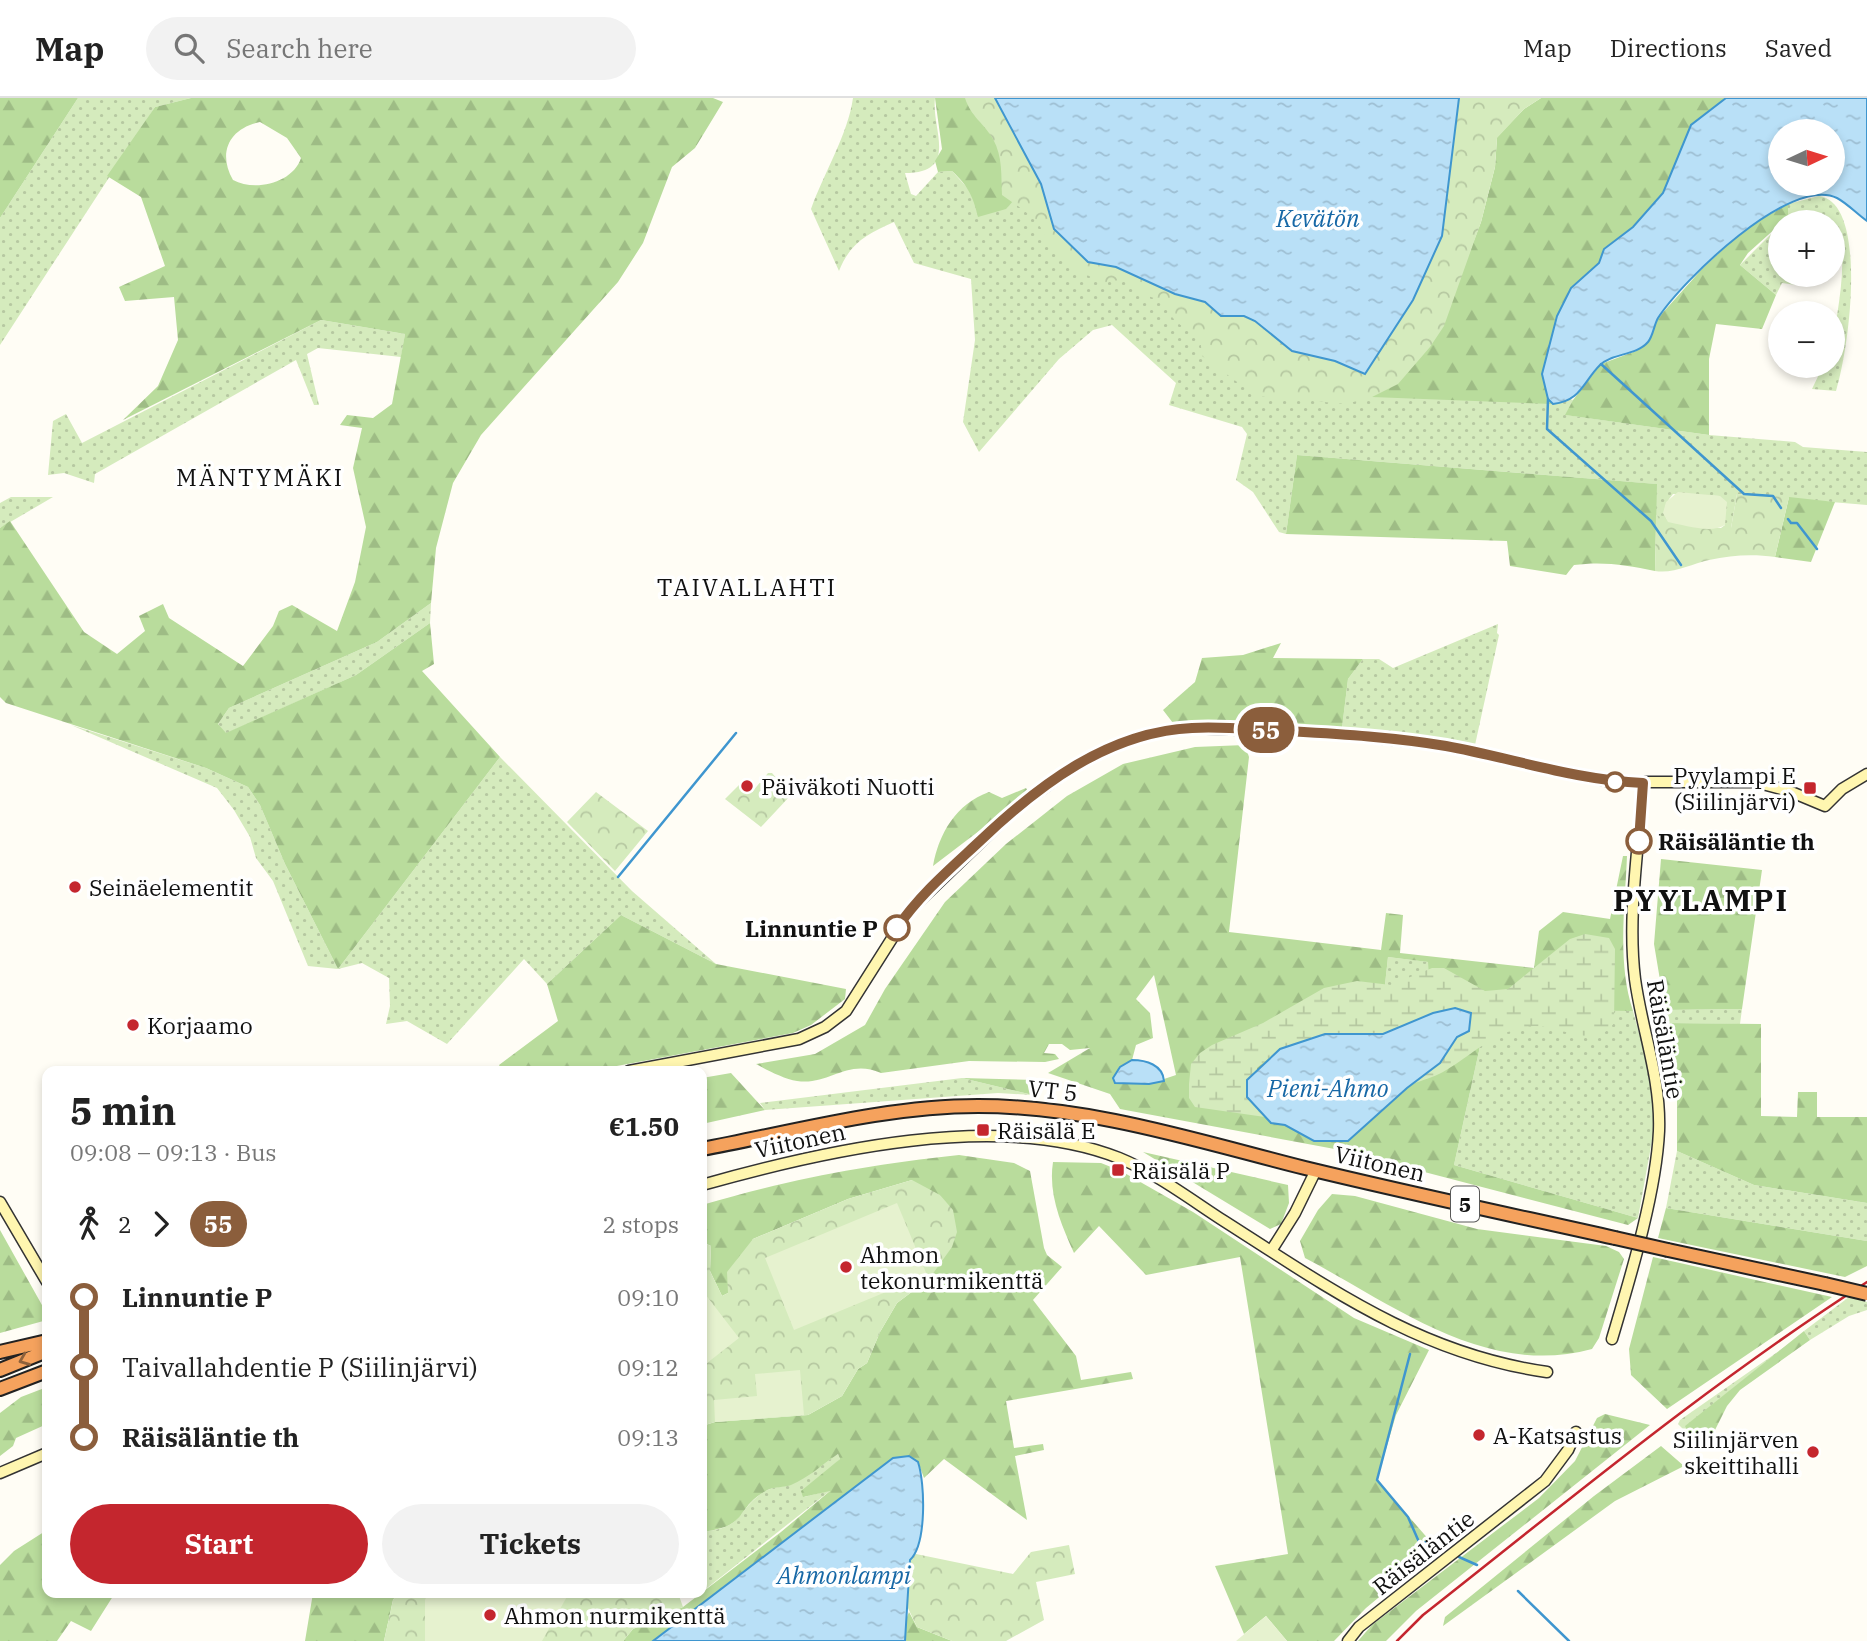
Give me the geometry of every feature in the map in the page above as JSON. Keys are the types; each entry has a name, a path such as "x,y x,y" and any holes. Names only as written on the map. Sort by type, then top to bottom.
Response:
{"highway":[{"name":"VT 5","path":"707,1148 890,1112 934,1107 1041,1108 1122,1122 1316,1170"},
{"name":"VT 5","path":"707,1156 783,1134"},
{"name":"Viitonen","path":"1316,1170 1867,1294"},
{"path":"0,1352 42,1342"},
{"path":"0,1370 42,1353"},
{"path":"1,1389 42,1373"}],"street":[{"path":"656,1066 799,1039 825,1027 846,1011 910,910 996,825 1077,764 1116,745 1158,732 1193,728 1330,733 1442,745 1571,775 1643,783 1755,782 1789,791 1825,806 1842,789 1867,774"},
{"name":"Räisäläntie","path":"1612,1339 1631,1274 1659,1134 1654,1068 1636,981 1633,952 1643,783"},
{"name":"Viitonen","path":"707,1184 785,1161 874,1146 986,1137 1051,1141 1121,1159 1271,1251 1316,1170"},
{"path":"0,1202 42,1267"},
{"path":"1271,1251 1358,1307 1440,1345 1486,1361 1547,1372"},
{"name":"Räisäläntie","path":"1348,1641 1360,1627 1545,1481 1568,1450 1576,1432"},
{"path":"0,1474 42,1455"}],"green space":[{"path":"0,98 78,98 0,218"},
{"path":"78,98 191,98 155,107 0,345 0,218"},
{"path":"191,98 713,98 723,102 695,148 672,167 643,243 618,282 481,435 453,483 436,548 431,603 377,642 229,708 218,724 226,733 356,675 430,623 434,664 422,671 500,757 338,969 285,864 260,805 248,787 206,768 6,703 0,697 0,528 10,521 84,632 117,654 145,631 139,616 163,604 169,618 243,666 273,626 279,611 292,605 337,631 355,582 366,527 353,468 362,428 340,425 347,415 373,418 392,404 405,334 321,320 123,420 158,386 178,340 174,297 125,301 119,287 165,266 141,197 107,176 155,107","holes":["260,122 287,138 301,158 290,174 262,185 242,184 233,180 228,170 227,151 229,143 241,130"]},
{"path":"853,98 935,98 938,157 932,166 922,171 905,173 911,194 916,196 938,172 952,171 972,193 1014,200 1573,400 1566,415 1709,435 1795,442 1803,447 1867,452 1867,505 1737,494 1731,528 1721,528 1725,525 1720,496 1673,494 1665,507 1668,522 1656,515 1656,484 1297,455 1286,534 1279,532 1253,492 1236,480 1247,434 1242,427 1169,405 1176,383 1112,325 1093,330 1059,359 979,452 963,422 975,340 971,279 914,263 894,222 860,240 848,253 839,271 811,209 841,139"},
{"path":"935,98 973,98 1001,141 1014,200 1006,209 978,217 972,197 962,182 952,171 938,172 935,161 942,149"},
{"name":"Kevätön","path":"965,98 1541,98 1524,109 1497,138 1495,167 1481,222 1444,326 1398,384 1372,397 1346,404 1256,396 1202,356 1200,336 1177,322 1162,301 1140,293 1124,279 1103,283 1079,271 1049,249 1038,223 1002,195 1001,167 996,146"},
{"path":"1541,98 1726,98 1553,404 1372,397 1382,374 1457,285 1481,222 1495,167 1497,137 1524,109"},
{"path":"1819,196 1834,204 1837,210 1788,210 1788,204"},
{"path":"1788,204 1788,210 1778,210"},
{"path":"1768,215 1768,235 1748,253 1740,265 1776,295 1774,301 1768,301 1768,314 1762,329 1716,324 1709,359 1709,435 1565,415 1573,400 1601,364 1636,351 1648,342 1658,318 1702,269 1746,228"},
{"path":"1845,227 1851,277 1845,347 1845,301 1839,301 1841,287 1845,287"},
{"path":"1768,237 1768,287 1780,287 1776,295 1740,265"},
{"path":"321,320 405,334 401,357 318,348 307,354 319,405 314,405 296,360 95,474 94,483 64,473 48,475 53,421 66,414 82,443"},
{"path":"1817,378 1840,378 1836,391 1812,389"},
{"path":"1297,455 1657,484 1655,571 1595,563 1574,565 1566,575 1510,566 1507,541 1286,534"},
{"path":"1678,492 1720,496 1727,502 1725,525 1705,529 1668,522 1663,513 1666,502"},
{"path":"1737,494 1789,497 1775,557 1726,557 1676,570 1655,571 1656,515 1683,524 1731,528"},
{"path":"11,497 53,497 0,528 0,503"},
{"path":"1789,497 1835,502 1811,562 1775,557"},
{"path":"431,603 430,623 356,675 225,734 218,724 229,708 377,642"},
{"path":"1498,624 1499,635 1475,745 1342,728 1348,679 1363,659 1379,659 1393,668"},
{"path":"1281,643 1273,658 1363,659 1348,679 1342,728 1173,723 1163,710 1195,682 1202,658 1243,655"},
{"path":"71,725 206,768 248,787 260,805 285,864 338,969 308,966 273,881 256,858 250,837 234,810 217,788"},
{"path":"1245,745 1249,757 1229,932 1381,950 1386,913 1403,915 1400,953 1534,968 1539,931 1563,912 1610,919 1623,856 1627,856 1624,954 1628,993 1633,1011 1488,1010 1454,1165 1638,1218 1628,1225 1340,1150 1120,1109 1110,1094 1048,1073 1090,1048 1070,1050 1062,1044 1049,1044 1044,1053 1055,1054 1059,1059 1045,1062 969,1061 881,1073 858,1069 808,1081 787,1078 756,1064 815,1054 865,1025 885,989 945,902 1006,844 1067,796 1123,764 1195,747","holes":["1388,957 1428,962 1430,989 1383,1003","1154,975 1176,1075 1149,1084 1115,1083 1119,1067 1132,1060 1136,1045 1153,1038 1150,1013 1136,999","1433,1013 1430,1072 1407,1088 1348,1141 1314,1141 1285,1125 1383,1034"]},
{"path":"500,757 632,891 716,964 621,915 547,984 524,959 447,1044 407,1021 386,1024 390,1006 389,978 362,963 338,969"},
{"path":"768,773 772,773 791,795 761,827 725,799 741,783 752,792"},
{"path":"1026,788 1029,793 933,866 945,831 967,804 989,792 1002,798"},
{"path":"596,792 648,831 615,871 567,822"},
{"path":"1661,859 1762,870 1742,1009 1665,1010 1654,944"},
{"path":"621,915 716,964 846,989 845,999 811,1025 793,1033 617,1066 500,1066 558,1021 547,984"},
{"path":"1585,934 1609,938 1615,949 1614,1023 1597,1035 1587,1036 1543,1026 1519,1029 1485,1044 1443,1072 1413,1084 1440,1063 1458,1036 1433,1013 1383,1034 1363,1036 1344,1033 1280,1049 1257,1068 1258,1111 1265,1117 1195,1107 1189,1098 1191,1064 1200,1053 1263,1023 1324,988 1357,981 1391,985 1432,968 1444,968 1485,991 1508,989 1570,939"},
{"path":"1388,957 1429,962 1431,989 1383,1003"},
{"path":"1742,1009 1740,1024 1666,1023 1665,1010"},
{"path":"1488,1010 1633,1011 1652,1081 1655,1124 1638,1218 1454,1165"},
{"path":"1666,1023 1761,1024 1761,1116 1797,1117 1798,1092 1817,1092 1817,1117 1867,1117 1867,1203 1754,1185 1677,1151 1677,1094"},
{"path":"731,1073 765,1110 707,1123 707,1077"},
{"path":"962,1078 1033,1095 998,1093 765,1110 760,1103"},
{"path":"962,1078 1036,1080 1033,1095"},
{"path":"1677,1151 1754,1185 1867,1203 1867,1241 1666,1208"},
{"path":"1143,1152 1288,1185 1289,1203 1281,1224 1270,1229"},
{"path":"959,1155 1014,1163 1030,1171 1044,1248 1047,1255 1062,1267 1033,1300 1076,1356 1081,1380 1131,1372 1133,1379 1006,1401 1014,1448 1043,1444 1044,1450 1015,1456 1027,1520 944,1459 924,1478 918,1462 893,1458 653,1641 623,1641 633,1629 683,1607 695,1598 707,1598 707,1589 830,1491 803,1497 801,1491 840,1459 838,1454 797,1482 764,1492 728,1526 707,1531 707,1424 808,1415 842,1396 858,1369 867,1363 880,1332 897,1303 929,1279 912,1180 848,1199 753,1239 728,1293 722,1296 710,1271 711,1246 707,1244 707,1204 829,1174"},
{"path":"1053,1162 1101,1163 1121,1171 1193,1212 1354,1318 1429,1350 1396,1415 1377,1480 1437,1549 1366,1608 1334,1641 1287,1641 1266,1616 1244,1634 1215,1566 1288,1554 1240,1257 1146,1275 1099,1226 1074,1253 1054,1197"},
{"path":"912,1180 940,1195 953,1210 957,1232 952,1247 929,1279 897,1303 880,1332 867,1363 858,1369 842,1396 808,1415 707,1424 707,1244 711,1246 710,1271 722,1296 728,1293 727,1272 753,1239 848,1199"},
{"path":"1332,1194 1355,1196 1477,1229 1606,1246 1619,1252 1624,1259 1599,1338 1592,1349 1553,1355 1515,1354 1442,1332 1407,1315 1305,1258 1300,1241 1318,1210"},
{"name":"Ahmon tekonurmikenttä","path":"897,1203 927,1275 794,1330 765,1258"},
{"path":"1666,1208 1867,1241 1867,1266 1845,1277 1658,1238"},
{"path":"0,1230 42,1305 42,1321 0,1333"},
{"path":"1653,1257 1832,1297 1667,1409 1631,1375 1629,1349"},
{"path":"707,1296 739,1338 707,1363"},
{"path":"1849,1297 1867,1302 1867,1310 1849,1316 1810,1340 1804,1331"},
{"path":"1804,1331 1810,1340 1740,1390 1727,1406 1708,1444 1690,1436 1685,1426"},
{"path":"1786,1346 1686,1426 1690,1436 1678,1424 1680,1420"},
{"path":"800,1370 804,1415 715,1422 714,1400 757,1396 755,1374"},
{"path":"42,1389 42,1426 16,1438 13,1446 0,1456 0,1413 21,1397"},
{"path":"1605,1414 1650,1425 1416,1611 1386,1641 1358,1641 1372,1625 1539,1498 1575,1461 1597,1418"},
{"path":"1661,1446 1684,1466 1615,1501 1443,1626 1445,1617 1594,1496"},
{"path":"838,1454 840,1459 804,1497 831,1490 707,1588 707,1531 732,1523 762,1493 793,1483"},
{"path":"42,1533 42,1598 112,1598 91,1631 71,1621 57,1641 0,1641 0,1565 14,1551"},
{"path":"1069,1545 1075,1574 1036,1582 1044,1620 1006,1641 952,1641 917,1627 907,1606 910,1560 916,1554 1013,1574 1031,1552"},
{"path":"312,1598 394,1598 384,1641 305,1641"},
{"name":"Ahmon nurmikenttä","path":"566,1598 542,1641 425,1641 425,1600"},
{"path":"680,1598 683,1607 633,1629 623,1641 384,1641 393,1600"},
{"path":"909,1612 917,1627 952,1641 905,1641 905,1622"},
{"path":"1266,1616 1287,1641 1236,1641"}],"water":[{"name":"Kevätön","path":"995,98 1459,98 1442,236 1413,300 1365,374 1335,361 1292,351 1255,321 1244,316 1221,316 1205,302 1175,294 1116,267 1088,262 1054,229 1041,184"},
{"path":"1726,98 1867,98 1867,221 1837,198 1824,196 1845,196 1845,119 1768,119 1768,196 1814,196 1778,210 1768,210 1768,215 1739,236 1689,280 1658,318 1650,340 1643,347 1605,361 1576,395 1553,404 1548,399 1542,374 1557,316 1571,288 1599,263 1604,249 1633,227 1663,193 1691,125"},
{"name":"Pieni-Ahmo","path":"1455,1008 1471,1013 1469,1031 1457,1037 1440,1063 1407,1088 1348,1141 1314,1141 1285,1125 1271,1123 1247,1097 1247,1080 1280,1049 1325,1034 1383,1034 1433,1013"},
{"path":"1132,1060 1153,1064 1161,1071 1164,1081 1149,1084 1115,1083 1113,1078 1120,1067"},
{"name":"Ahmonlampi","path":"909,1456 918,1462 923,1513 916,1552 910,1560 905,1641 653,1641 893,1458"}],"waterway":[{"path":"1601,364 1744,494 1773,496 1781,508"},
{"path":"1548,399 1547,429 1651,521 1681,565"},
{"path":"1788,519 1791,523 1797,523 1817,549"},
{"path":"618,877 736,733"},
{"path":"1410,1354 1377,1480 1408,1517 1419,1542 1439,1543"},
{"path":"1459,1557 1477,1565"},
{"path":"1518,1591 1569,1641"}],"railway":[{"path":"1397,1641 1423,1615 1641,1443 1752,1360 1867,1282"}],"bus line":[{"name":"55","path":"897,928 932,886 1031,796 1077,764 1116,745 1158,732 1193,728 1330,733 1442,745 1571,775 1611,782 1643,783 1639,841"}],"place":[{"name":"Päiväkoti Nuotti","path":"747,786"},
{"name":"Pyylampi E (Siilinjärvi)","path":"1810,788"},
{"name":"Räisäläntie th","path":"1639,841"},
{"name":"Seinäelementit","path":"75,887"},
{"name":"Linnuntie P","path":"897,928"},
{"name":"Korjaamo","path":"133,1025"},
{"name":"Räisälä E","path":"983,1130"},
{"name":"Räisälä P","path":"1118,1170"},
{"name":"Ahmon tekonurmikenttä","path":"846,1267"},
{"name":"A-Katsastus","path":"1479,1435"},
{"name":"Siilinjärven skeittihalli","path":"1813,1452"},
{"name":"Ahmon nurmikenttä","path":"490,1615"}],"district":[{"name":"MÄNTYMÄKI","path":"260,477"},
{"name":"TAIVALLAHTI","path":"747,587"},
{"name":"PYYLAMPI","path":"1701,899"}]}
